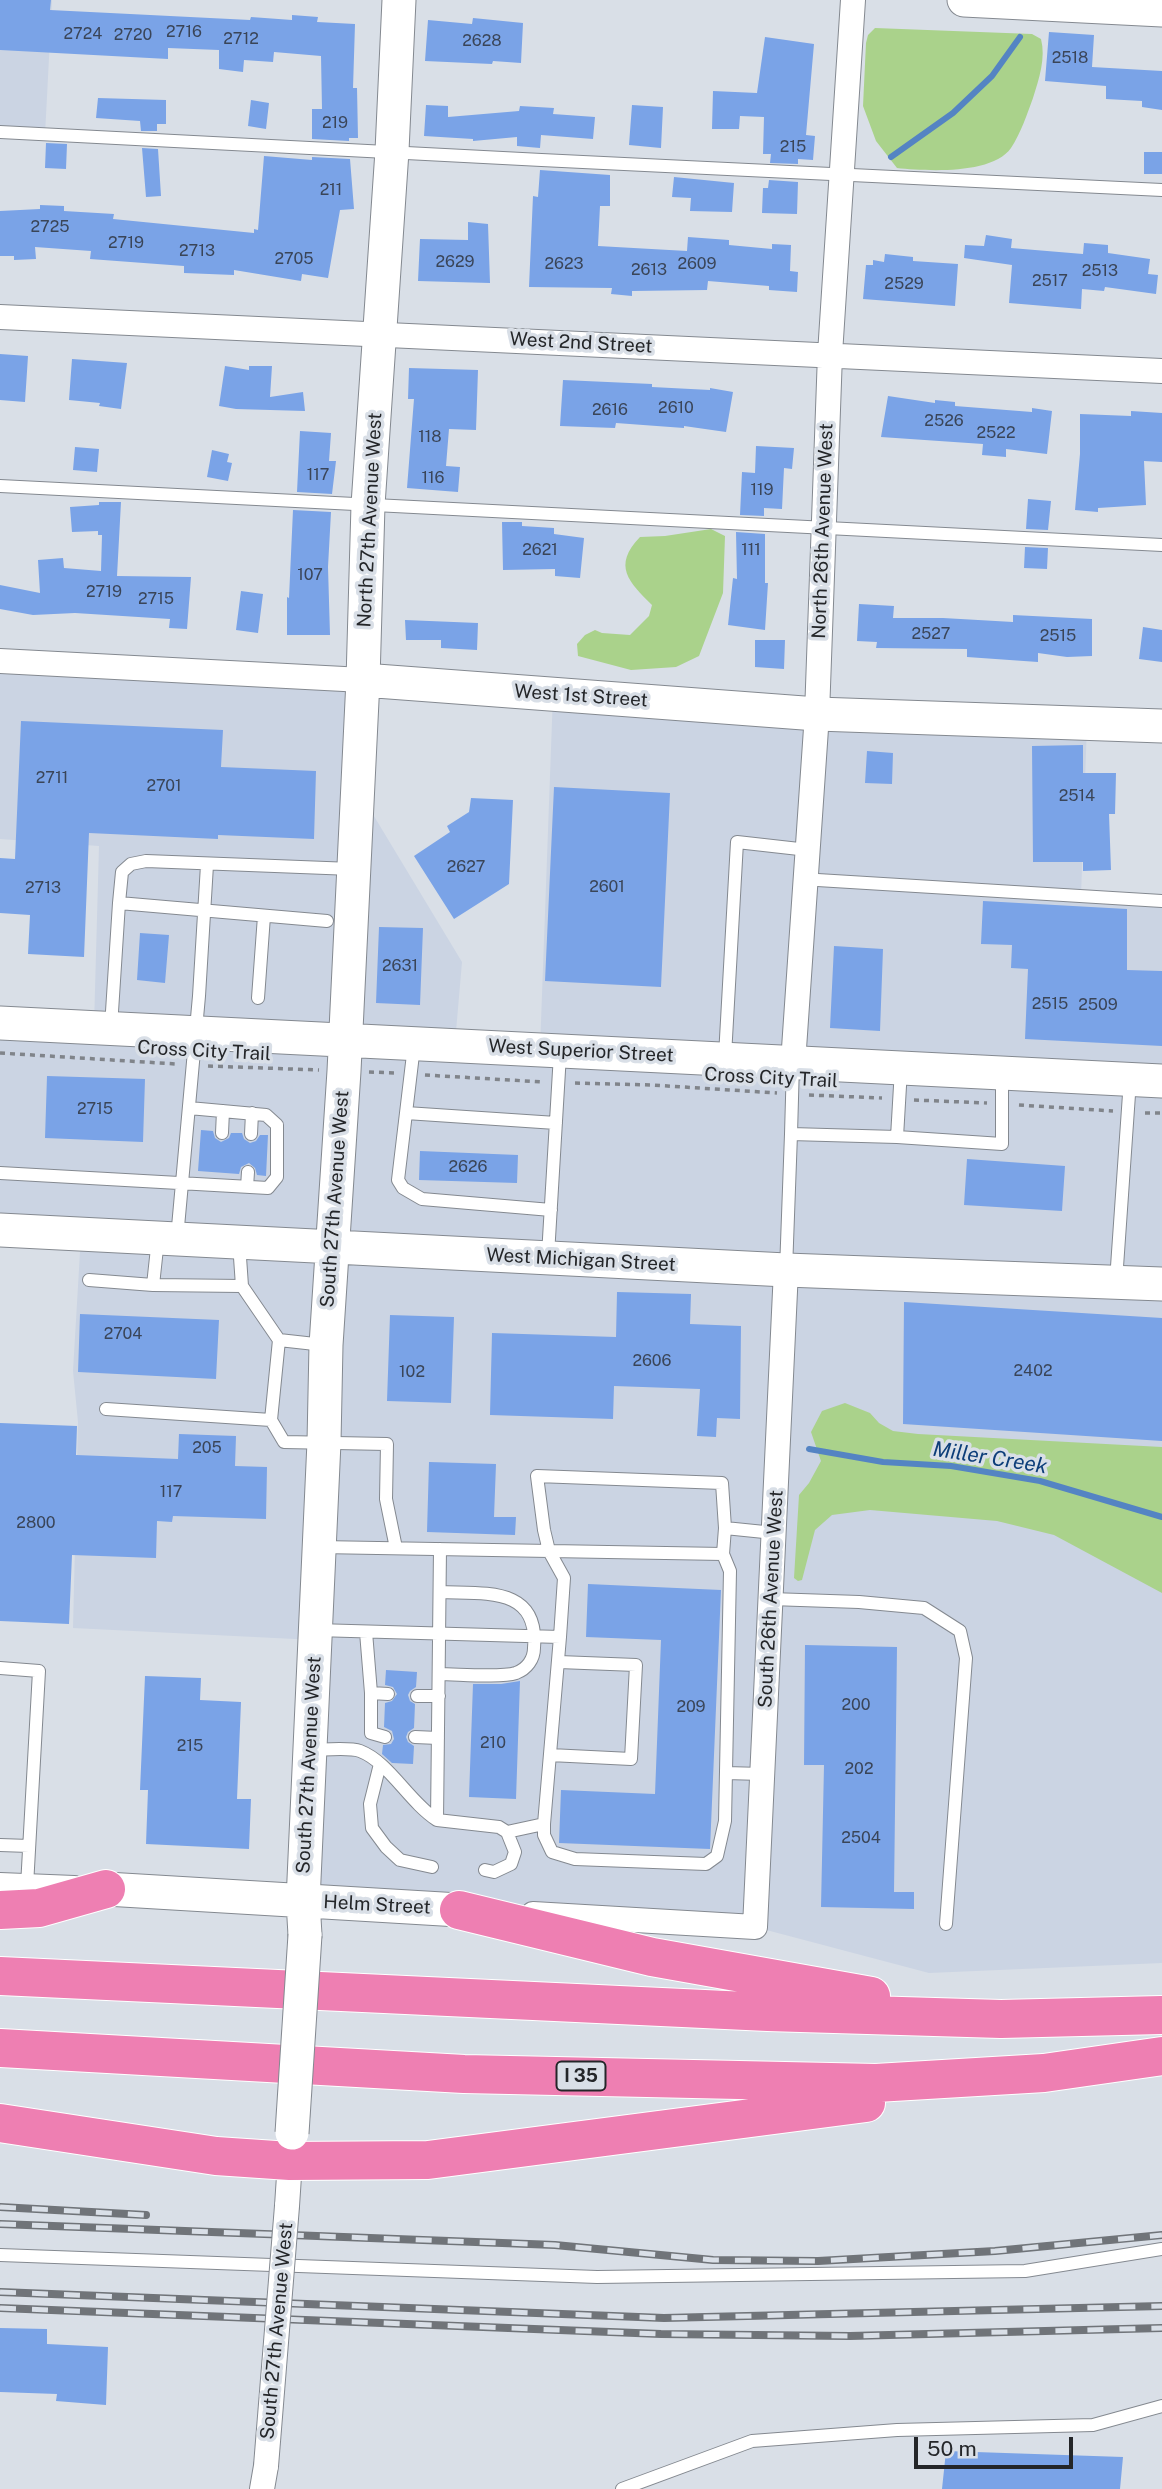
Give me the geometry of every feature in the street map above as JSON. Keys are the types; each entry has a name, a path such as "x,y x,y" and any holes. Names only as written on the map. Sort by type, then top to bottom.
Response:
{"highway":[{"path":"13,1898 39,1908 106,1889"},
{"path":"459,1910 652,1957 1001,2019"},
{"path":"0,1976 768,2012 1001,2019 1162,2015"},
{"path":"1117,2017 1162,2003"},
{"name":"I 35","path":"0,2048 464,2074 876,2083 1044,2073 1162,2056"},
{"path":"0,2123 216,2156 291,2147 442,2159 654,2133 833,2106 939,2098 1004,2075"}],"street":[{"name":"North 27th Avenue West","path":"345,1056 363,680 368,505 392,151 399,0"},
{"name":"North 26th Avenue West","path":"793,1079 803,879 808,850 817,714 830,354 853,0"},
{"path":"964,0 1162,10"},
{"name":"West 2nd Street","path":"0,317 1162,371"},
{"name":"West 1st Street","path":"0,662 363,680 817,714 1162,726"},
{"name":"West Superior Street","path":"0,1023 195,1031 345,1056 413,1058 560,1050 725,1060 793,1079 1002,1089 1146,1080"},
{"name":"South 27th Avenue West","path":"264,2478 287,2206 305,1935 303,1901 326,1345 345,1056"},
{"name":"West Michigan Street","path":"0,1230 786,1270 1162,1284"},
{"name":"South 26th Avenue West","path":"755,1927 786,1270"},
{"path":"0,1885 13,1898"},
{"name":"Helm Street","path":"106,1889 755,1927"}],"lane":[{"path":"0,132 1162,190"},
{"path":"0,486 1162,545"},
{"path":"725,1060 737,842 808,850"},
{"path":"111,1027 122,872 131,864 146,861 353,869"},
{"path":"153,1285 182,1184 207,865"},
{"path":"803,879 1162,901"},
{"path":"119,903 327,921"},
{"path":"258,998 264,916"},
{"path":"548,1258 560,1050"},
{"path":"413,1058 398,1180 403,1188 422,1199 551,1210"},
{"path":"786,1270 793,1079"},
{"path":"1116,1282 1128,1112 1146,1080"},
{"path":"897,1137 900,1084"},
{"path":"791,1134 1002,1144 1002,1089"},
{"path":"0,1173 268,1188 277,1177 277,1125 266,1115 189,1108"},
{"path":"222,1133 223,1111"},
{"path":"251,1134 252,1113"},
{"path":"406,1113 556,1123"},
{"path":"219,1186 220,1171"},
{"path":"247,1187 248,1172"},
{"path":"239,1243 242,1286 279,1340 271,1420 284,1442 387,1444 386,1499 396,1548"},
{"path":"89,1280 153,1285 242,1286"},
{"path":"279,1340 326,1345"},
{"path":"106,1409 271,1420"},
{"path":"537,1476 722,1483 725,1528 723,1554 730,1571 725,1821 717,1856 706,1864 575,1859 552,1852 544,1835 544,1824 564,1578 549,1551 537,1476"},
{"path":"725,1528 774,1533"},
{"path":"319,1547 723,1554"},
{"path":"437,1820 440,1549"},
{"path":"439,1674 515,1673 526,1667 534,1656 535,1637 535,1627 528,1612 520,1603 506,1596 440,1592"},
{"path":"771,1599 859,1602 924,1608 960,1631 966,1658 946,1924"},
{"path":"315,1630 561,1637"},
{"path":"359,1750 371,1733 366,1632"},
{"path":"550,1755 631,1759 636,1665 559,1661"},
{"path":"0,1668 39,1671 29,1846 13,1898"},
{"path":"371,1693 388,1694"},
{"path":"417,1696 439,1696"},
{"path":"371,1733 385,1737"},
{"path":"415,1737 438,1738"},
{"path":"310,1750 359,1750 380,1764 412,1800 437,1820 499,1827 507,1832 515,1852 511,1864 494,1872 485,1871"},
{"path":"380,1764 370,1804 372,1828 400,1860 432,1867"},
{"path":"726,1773 762,1774"},
{"path":"507,1832 544,1824"},
{"path":"0,1845 29,1846"},
{"path":"0,2255 597,2277 1025,2271 1162,2249"},
{"path":"622,2489 752,2441 897,2430 1093,2425 1162,2406"}],"path":[{"name":"Cross City Trail","path":"0,1054 192,1065 345,1056 413,1058 557,1082 652,1085 793,1079 1002,1089 1128,1112 1162,1114"}],"shaded area":[{"path":"0,0 52,0 45,135 0,132"},
{"path":"0,661 363,680 357,788 462,962 455,1043 540,1049 553,694 1087,724 1081,896 1162,901 1162,1963 929,1973 755,1927 303,1901 315,1640 73,1628 78,1422 73,1371 81,1235 0,1230 0,1022 94,1026 99,846 0,839"}],"green space":[{"path":"875,28 1032,34 1041,39 1042,61 1033,98 1011,148 1002,157 974,167 941,170 897,168 876,141 863,106 866,43 868,35"},
{"path":"711,529 725,536 723,593 699,656 676,667 631,670 578,656 577,644 585,635 595,630 630,635 649,616 652,605 636,589 625,565 632,547 640,537"},
{"path":"845,1403 870,1413 879,1423 893,1431 1162,1447 1162,1593 1054,1535 997,1521 870,1510 832,1515 815,1530 802,1580 798,1581 794,1578 799,1495 821,1461 811,1432 822,1411"}],"building":[{"path":"0,0 51,0 50,10 250,20 251,17 292,20 292,15 318,17 317,22 355,24 353,88 357,88 358,138 349,138 349,141 312,139 312,109 322,109 321,56 274,52 273,62 244,60 243,72 219,69 219,50 168,48 168,59 0,50"},
{"path":"473,18 523,23 521,63 425,61 428,20 472,24"},
{"path":"1049,32 1094,35 1092,67 1162,71 1162,110 1142,107 1142,101 1106,99 1106,86 1045,81"},
{"path":"765,37 814,44 806,135 815,136 813,160 798,159 798,164 770,163 771,154 763,154 764,117 740,116 739,129 712,129 713,91 757,93"},
{"path":"98,98 166,100 166,124 157,124 157,131 141,131 140,121 96,118"},
{"path":"251,100 269,103 266,129 248,126"},
{"path":"426,105 448,106 448,117 519,111 520,106 554,108 553,114 595,117 593,139 541,135 540,148 517,146 517,137 473,141 424,136"},
{"path":"632,105 663,107 661,148 629,145"},
{"path":"46,143 67,144 66,169 45,168"},
{"path":"142,148 158,149 161,196 146,197"},
{"path":"1144,152 1162,152 1162,174 1144,174"},
{"path":"264,156 312,160 312,157 350,159 354,209 340,210 328,278 302,274 301,281 234,270 234,275 184,273 184,266 90,259 91,251 35,247 36,259 14,260 14,256 0,256 0,211 40,209 40,205 64,206 64,211 114,214 113,219 254,233 254,229 258,230"},
{"path":"540,170 610,175 610,206 600,206 598,246 687,251 688,237 729,240 729,245 772,249 772,244 791,245 790,271 798,272 797,292 769,290 769,286 708,281 707,290 632,291 632,296 611,294 612,288 529,287 533,196 538,197"},
{"path":"674,177 734,183 732,212 690,211 691,198 672,197"},
{"path":"769,180 798,182 797,214 762,213 763,188 768,188"},
{"path":"468,222 488,224 490,283 418,281 420,239 468,240"},
{"path":"986,235 1012,239 1011,248 1083,254 1084,243 1108,245 1108,253 1150,259 1148,274 1158,275 1156,294 1105,287 1104,291 1082,289 1081,309 1009,303 1012,265 964,258 965,245 984,246"},
{"path":"885,254 913,257 913,261 958,264 955,306 863,299 866,265 873,265 873,260 884,262"},
{"path":"0,354 28,356 25,402 0,400"},
{"path":"72,359 127,363 121,409 99,406 100,403 69,400"},
{"path":"225,366 249,370 249,366 272,366 270,397 303,392 305,411 219,406"},
{"path":"409,368 478,370 476,430 449,429 446,466 460,467 458,492 407,488 414,399 408,399"},
{"path":"563,380 652,384 652,387 710,388 733,392 726,432 684,426 616,423 615,428 560,426"},
{"path":"888,396 935,403 935,400 955,402 955,406 1052,411 1047,454 1006,449 1006,457 982,455 983,444 881,437"},
{"path":"1131,411 1162,413 1162,462 1144,461 1146,505 1098,508 1098,512 1075,510 1080,414 1131,416"},
{"path":"300,431 331,433 329,461 336,461 332,494 297,492"},
{"path":"756,446 794,448 792,469 784,468 782,509 764,508 764,516 740,515 742,472 755,473"},
{"path":"75,447 99,449 97,472 73,470"},
{"path":"212,450 229,454 227,462 232,463 228,481 207,477"},
{"path":"1028,499 1051,501 1048,530 1026,529"},
{"path":"99,502 121,502 117,576 191,577 187,629 169,628 170,619 75,613 33,615 0,609 0,585 40,593 38,560 63,558 64,568 101,571 102,535 98,535 98,531 72,532 70,507 99,505"},
{"path":"293,510 331,512 328,567 330,635 287,635"},
{"path":"502,522 522,522 522,526 554,528 554,534 584,538 580,578 555,576 555,569 503,570"},
{"path":"736,532 765,534 765,583 768,583 765,630 728,625 733,578 737,579"},
{"path":"1025,547 1048,548 1047,569 1024,568"},
{"path":"241,591 263,594 258,633 236,630"},
{"path":"859,604 894,606 893,618 1013,622 1013,615 1092,619 1092,656 1067,657 1038,653 1038,662 967,657 967,649 876,648 877,642 857,641"},
{"path":"405,620 478,623 477,650 441,648 441,640 406,640"},
{"path":"1143,627 1162,630 1162,662 1139,659"},
{"path":"755,640 785,640 784,669 755,667"},
{"path":"21,721 223,730 221,767 316,771 314,839 218,835 218,839 89,833 84,957 28,954 30,915 0,913 0,858 15,859"},
{"path":"1083,745 1083,773 1116,773 1115,814 1109,814 1111,870 1083,871 1083,862 1033,862 1032,746"},
{"path":"867,751 893,753 892,784 865,783"},
{"path":"554,787 670,793 661,987 545,981"},
{"path":"471,798 513,800 509,884 454,919 414,856 450,832 447,826 469,812"},
{"path":"983,901 1127,909 1127,970 1162,971 1162,1046 1025,1039 1028,969 1011,968 1012,945 981,944"},
{"path":"379,927 423,928 420,1005 376,1003"},
{"path":"140,933 169,935 165,983 137,980"},
{"path":"834,946 883,949 880,1031 830,1028"},
{"path":"47,1076 145,1079 143,1142 45,1138"},
{"path":"201,1130 213,1131 215,1138 221,1142 229,1138 231,1133 242,1133 244,1139 250,1143 256,1141 260,1135 268,1135 266,1176 257,1175 255,1168 249,1163 241,1167 239,1174 198,1171"},
{"path":"420,1151 518,1155 517,1183 419,1180"},
{"path":"967,1159 1065,1166 1062,1211 964,1205"},
{"path":"617,1292 691,1294 690,1324 741,1326 740,1419 717,1418 716,1437 697,1436 700,1389 614,1386 613,1419 490,1415 492,1333 616,1337"},
{"path":"904,1302 1162,1318 1162,1441 903,1424"},
{"path":"80,1314 219,1320 216,1379 78,1372"},
{"path":"390,1315 454,1317 451,1403 387,1401"},
{"path":"0,1423 77,1426 76,1455 178,1459 179,1434 236,1436 235,1466 267,1467 266,1519 173,1516 172,1522 157,1521 156,1558 72,1555 69,1624 0,1621"},
{"path":"429,1462 496,1464 494,1517 516,1517 515,1535 427,1532"},
{"path":"588,1584 721,1590 710,1849 559,1843 561,1790 655,1794 661,1640 586,1637"},
{"path":"805,1645 897,1647 894,1892 914,1892 914,1909 821,1907 824,1765 804,1765"},
{"path":"386,1670 417,1672 416,1687 408,1695 410,1701 415,1704 414,1728 406,1737 414,1746 413,1764 392,1763 382,1754 383,1745 391,1744 394,1739 392,1731 384,1727 385,1703 392,1701 397,1694 393,1687 385,1685"},
{"path":"145,1676 201,1678 200,1700 241,1702 237,1799 251,1799 249,1849 146,1844 148,1790 140,1790"},
{"path":"520,1681 516,1799 469,1797 473,1684"},
{"path":"0,2328 47,2329 47,2344 108,2347 106,2405 56,2401 57,2394 0,2392"},
{"path":"946,2451 1123,2457 1120,2489 942,2489"}],"waterway":[{"name":"Miller Creek","path":"891,157 953,113 992,76 1020,37"},
{"name":"Miller Creek","path":"809,1449 883,1462 951,1466 1040,1481 1162,1517"}],"railway":[{"path":"0,2207 146,2215"},
{"path":"0,2224 555,2245 713,2260 818,2261 995,2251 1162,2235"},
{"path":"0,2292 664,2318 1162,2306"},
{"path":"0,2308 661,2334 850,2336 1162,2328"}]}
